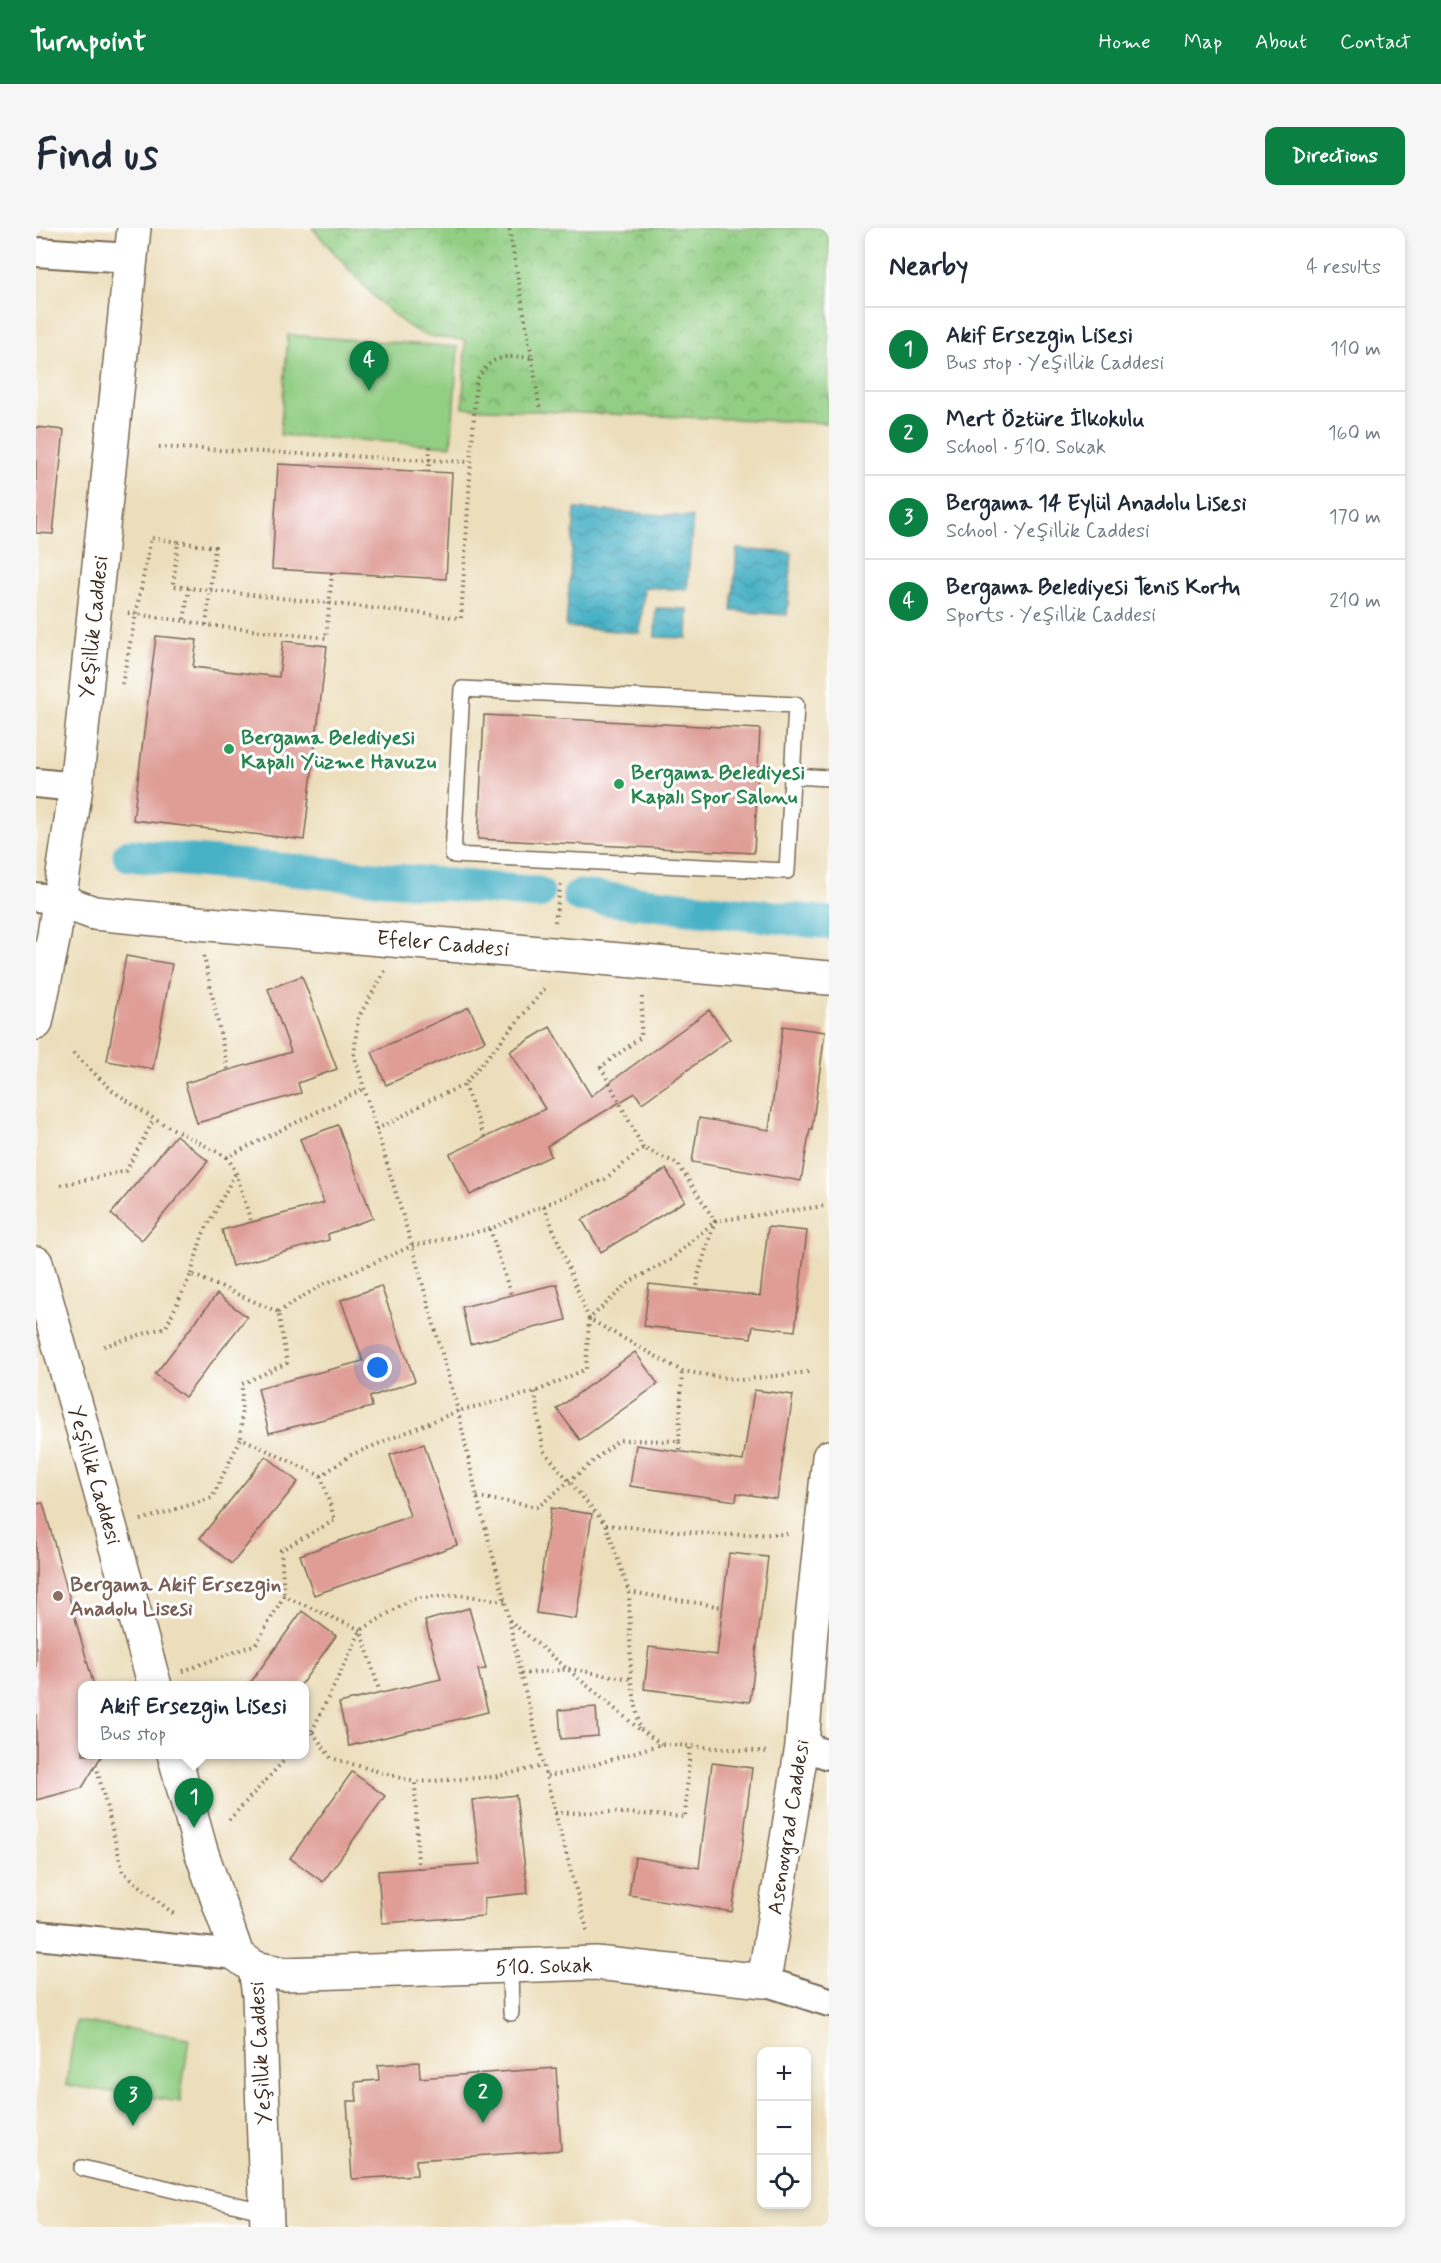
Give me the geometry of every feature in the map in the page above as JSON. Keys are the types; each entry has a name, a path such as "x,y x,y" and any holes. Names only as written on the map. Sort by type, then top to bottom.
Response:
{"main road":[{"name":"Yeşillik Caddesi","path":"36,1023 47,899 76,787 132,243"},
{"name":"Efeler Caddesi","path":"47,899 94,913 829,978"},
{"name":"Yeşillik Caddesi","path":"36,1263 153,1681"},
{"name":"Asenovgrad Caddesi","path":"764,1981 816,1751 811,1630 829,1457"},
{"name":"Yeşillik Caddesi","path":"175,1759 201,1851 259,1996 267,2219"},
{"name":"510. Sokak","path":"246,1961 284,1974 596,1963 764,1981"}],"street":[{"path":"36,252 132,243"},
{"path":"36,783 76,787"},
{"name":"510. Sokak","path":"36,1935 246,1961"},
{"name":"510. Sokak","path":"764,1981 829,2002"}],"lane":[{"path":"462,689 796,705 792,776 787,871 453,855 462,689"},
{"path":"792,776 829,778"},
{"path":"510,1967 511,2013"},
{"path":"82,2168 267,2219"}],"path":[{"path":"509,228 540,411"},
{"path":"178,542 173,586 461,618 476,382 490,362 502,357 532,358"},
{"path":"429,472 430,445"},
{"path":"159,447 471,462"},
{"path":"119,695 151,538 215,547 206,625"},
{"path":"128,613 206,625 326,638 332,573"},
{"path":"184,621 189,588"},
{"path":"403,940 358,1018 354,1055 412,1246 458,1412 543,1766 590,1939"},
{"path":"203,952 228,1070"},
{"path":"376,1129 464,1085 546,988"},
{"path":"642,997 640,1037 601,1067 643,1148 678,1164 715,1221"},
{"path":"73,1053 113,1091 154,1119 227,1157 236,1172 251,1222"},
{"path":"464,1085 485,1138"},
{"path":"227,1157 363,1089"},
{"path":"61,1185 126,1171 154,1119"},
{"path":"278,1312 320,1286 412,1246 490,1228 605,1179 643,1148"},
{"path":"104,1346 166,1327 191,1274 202,1236 236,1172"},
{"path":"321,1476 351,1455 458,1412 535,1392 586,1369 590,1319 544,1206"},
{"path":"590,1319 631,1281 670,1260 715,1221 824,1206"},
{"path":"697,1289 698,1275 715,1221"},
{"path":"490,1228 511,1295"},
{"path":"191,1274 278,1312"},
{"path":"110,1529 212,1498 241,1438 242,1384 287,1364 278,1312"},
{"path":"590,1319 682,1371 740,1380 809,1372"},
{"path":"680,1452 682,1371"},
{"path":"535,1392 543,1450 606,1525 629,1592 631,1679 640,1729"},
{"path":"162,1681 256,1644 284,1596 281,1550 335,1520 321,1476 241,1438"},
{"path":"477,1497 538,1507 619,1440 679,1441"},
{"path":"606,1525 723,1535 794,1534"},
{"path":"629,1592 723,1607"},
{"path":"309,1734 361,1630 412,1599 460,1595 505,1601"},
{"path":"284,1596 361,1630 380,1694"},
{"path":"509,1620 661,1744"},
{"path":"521,1674 569,1669 631,1679"},
{"path":"312,1731 331,1758 415,1782 494,1778 543,1766"},
{"path":"547,1776 571,1772 661,1744 770,1752 816,1751"},
{"path":"555,1813 611,1812 685,1817 690,1746"},
{"path":"230,1820 286,1759"},
{"path":"96,1765 123,1872 175,1915"},
{"path":"415,1782 418,1869"}],"green space":[{"path":"312,228 829,228 829,423 463,408 465,340 428,336 410,327 365,287"},
{"path":"288,335 458,347 451,446 280,435"},
{"path":"76,2021 189,2038 180,2102 66,2085"}],"water":[{"path":"575,509 693,517 687,590 644,587 640,633 566,627"},
{"path":"737,549 792,553 787,615 732,611"},
{"path":"656,608 688,609 687,638 655,637"}],"building":[{"path":"36,427 64,430 53,534 36,533"},
{"path":"278,464 452,473 446,579 272,569"},
{"name":"Bergama Belediyesi Kapalı Yüzme Havuzu","path":"156,636 197,640 193,667 279,677 283,641 327,646 304,840 133,820"},
{"name":"Bergama Belediyesi Kapalı Spor Salonu","path":"484,715 760,729 754,853 478,839"},
{"path":"126,956 172,964 153,1069 107,1061"},
{"path":"302,976 337,1069 298,1083 301,1093 197,1123 185,1083 291,1052 268,989"},
{"path":"469,1007 485,1041 386,1085 372,1052"},
{"path":"709,1010 730,1039 642,1103 635,1093 547,1146 551,1156 470,1195 450,1154 545,1109 510,1051 550,1027 591,1096"},
{"path":"783,1026 825,1032 812,1129 810,1129 801,1181 692,1162 699,1118 769,1130"},
{"path":"338,1125 373,1218 328,1234 329,1240 232,1266 222,1230 324,1203 300,1139"},
{"path":"176,1135 208,1161 142,1240 111,1214"},
{"path":"666,1169 685,1201 601,1252 582,1220"},
{"path":"768,1227 807,1231 795,1331 753,1326 751,1338 644,1326 649,1284 760,1296"},
{"path":"557,1284 566,1320 470,1344 462,1307"},
{"path":"381,1286 415,1381 370,1397 372,1407 269,1433 258,1388 363,1361 341,1300"},
{"path":"217,1294 247,1317 185,1397 155,1374"},
{"path":"635,1352 658,1384 580,1440 557,1409"},
{"path":"754,1390 793,1395 777,1499 737,1493 736,1501 630,1486 636,1445 743,1461"},
{"path":"424,1444 457,1545 314,1595 300,1555 410,1516 390,1455"},
{"path":"266,1456 298,1482 232,1564 200,1538"},
{"name":"Bergama Akif Ersezgin Anadolu Lisesi","path":"43,1503 93,1681 78,1681 78,1759 100,1759 82,1788 36,1800 36,1504"},
{"path":"551,1508 592,1514 576,1619 536,1613"},
{"path":"729,1553 768,1557 750,1702 644,1689 649,1647 717,1655"},
{"path":"469,1608 486,1669 478,1670 488,1712 349,1746 339,1703 441,1679 425,1621"},
{"path":"302,1611 336,1636 304,1681 252,1681"},
{"path":"596,1707 598,1736 561,1739 559,1710"},
{"path":"712,1763 752,1768 732,1912 629,1895 635,1857 699,1868"},
{"path":"352,1772 385,1796 323,1882 290,1858"},
{"path":"516,1795 528,1893 484,1898 484,1916 382,1923 378,1871 480,1864 472,1800"},
{"path":"419,2062 420,2078 556,2068 561,2150 416,2160 417,2175 352,2179 347,2101 357,2101 355,2082 379,2080 378,2065"}],"waterway":[{"path":"129,855 538,893"},
{"path":"579,896 829,923"}],"place":[{"name":"Bergama Belediyesi Tenis Kortu","path":"369,391"},
{"name":"Bergama Belediyesi Kapalı Yüzme Havuzu","path":"229,749"},
{"name":"Bergama Belediyesi Kapalı Spor Salonu","path":"619,784"},
{"name":"Bergama Akif Ersezgin Anadolu Lisesi","path":"58,1596"},
{"name":"Akif Ersezgin Lisesi","path":"194,1828"},
{"name":"Mert Öztüre İlkokulu","path":"483,2123"},
{"name":"Bergama 14 Eylül Anadolu Lisesi","path":"133,2126"}]}
